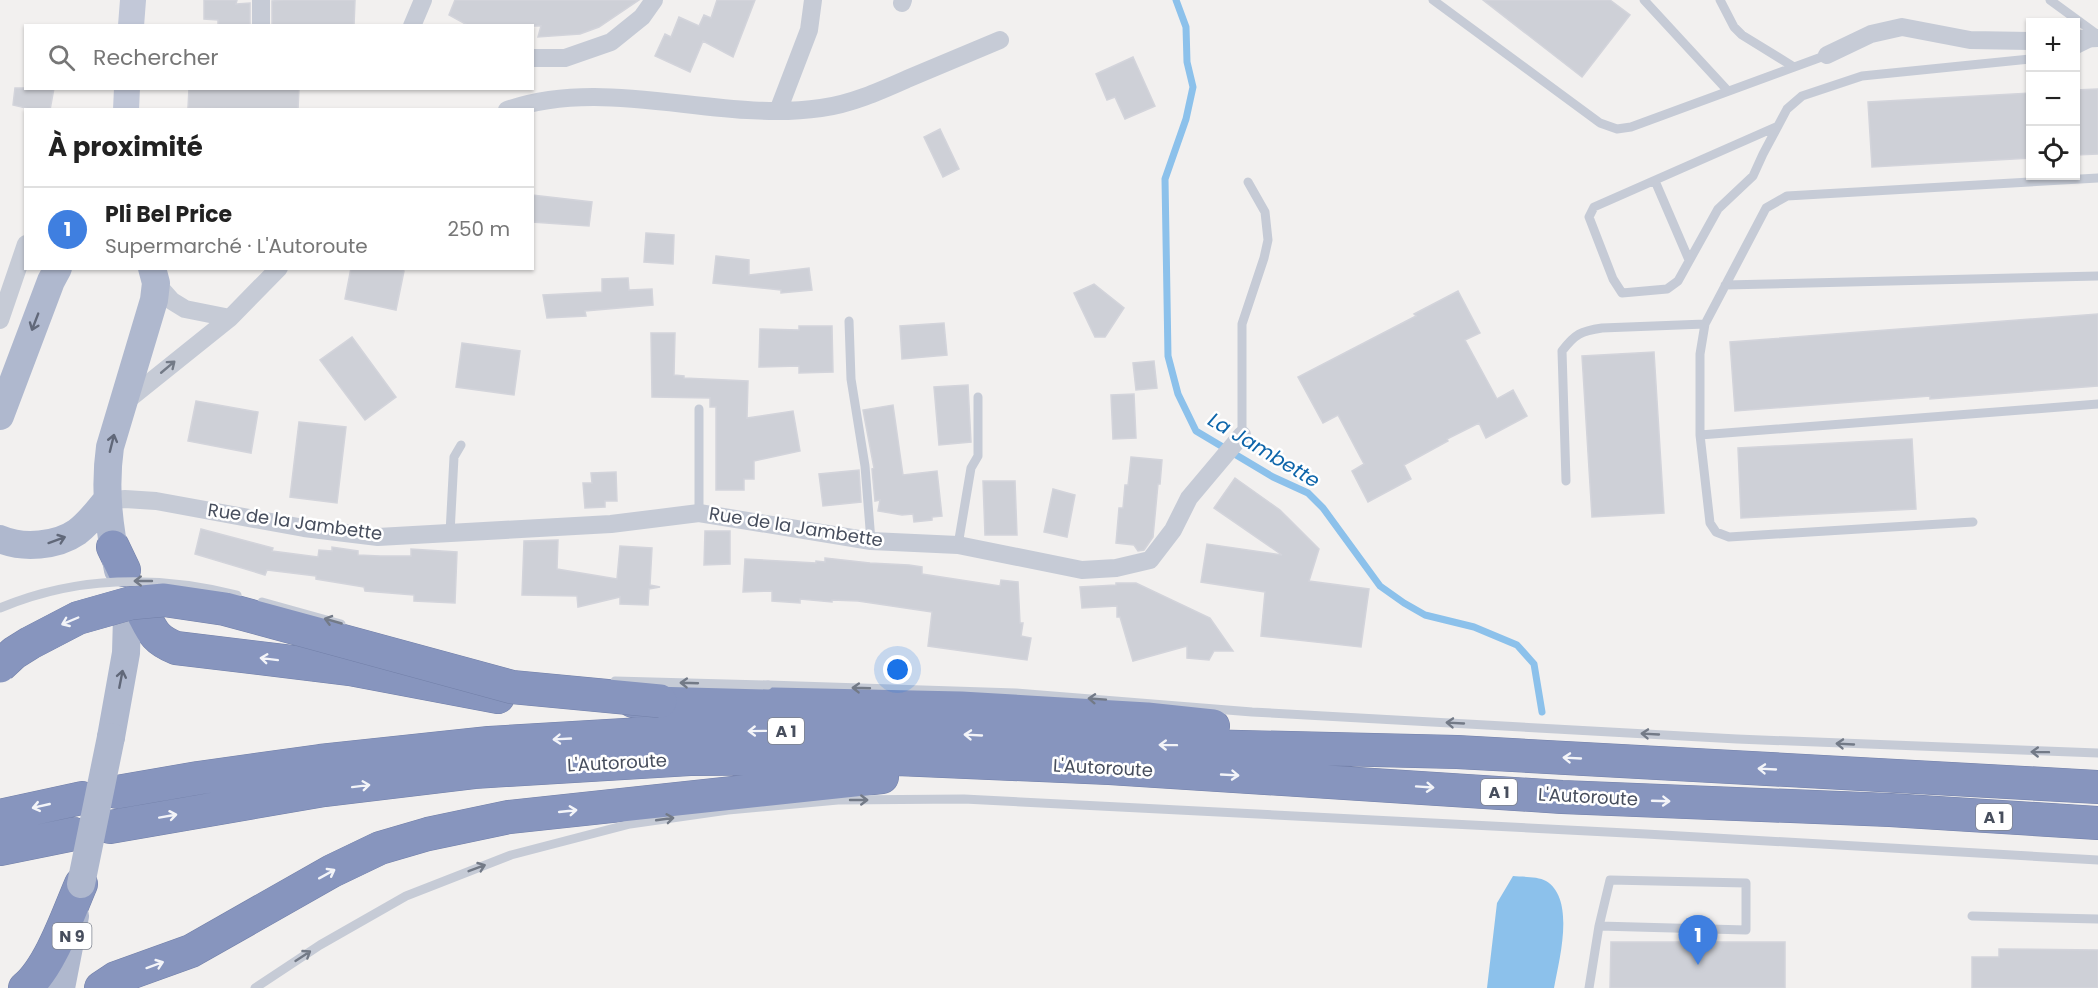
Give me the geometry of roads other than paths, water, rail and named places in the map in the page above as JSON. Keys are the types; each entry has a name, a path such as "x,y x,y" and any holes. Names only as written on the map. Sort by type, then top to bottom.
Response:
{"highway":[{"path":"0,666 30,643 78,618 131,603 164,600 225,609 512,687 660,701"},
{"path":"135,616 162,642 176,648 350,669 517,701 660,701 767,694 1148,719 1457,752"},
{"name":"L'Autoroute","path":"117,792 320,761 489,743 659,733 871,730 1118,744 1457,752 2098,787"},
{"name":"L'Autoroute","path":"110,826 324,790 463,773 679,760 874,758 1109,768 1562,797 1890,810 2098,823"},
{"path":"101,988 116,978 191,951 332,871 380,848 428,834 510,817 880,777 1109,768"},
{"path":"1877,776 2098,777"},
{"path":"0,816 82,798"},
{"path":"1890,810 2098,834"},
{"path":"0,849 74,834"},
{"path":"25,988 55,944 81,884"}],"main road":[{"path":"131,24 133,0"},
{"path":"126,108 127,90"},
{"path":"0,416 6,383 57,270"},
{"path":"118,563 106,501 107,470 110,447 150,320 154,276"},
{"path":"0,539 25,545 48,543 76,533 90,521 106,501"},
{"path":"81,884 135,616"},
{"name":"N 9","path":"62,988 81,884"}],"street":[{"path":"261,0 261,24"},
{"path":"413,24 423,0"},
{"path":"534,58 565,58 611,42 642,17 654,0"},
{"path":"778,111 809,30 813,0"},
{"path":"1827,55 1871,33 1902,27 1970,40 2026,41"},
{"path":"2080,39 2098,38"},
{"path":"513,108 527,103 571,98 625,98 733,110 778,111 822,108 868,96 1000,40"},
{"path":"0,320 24,250"},
{"path":"123,404 230,318 277,270"},
{"path":"154,276 172,301 185,309 230,318"},
{"name":"Rue de la Jambette","path":"106,501 125,499 156,501 304,528 378,537 611,524 699,513 871,541 958,545 1082,570 1116,568 1150,560 1173,530 1189,498 1242,435"}],"lane":[{"path":"1433,0 1600,123 1617,129 1631,127 1827,55"},
{"path":"1644,0 1728,92"},
{"path":"1720,0 1734,27 1743,35 1794,66"},
{"path":"2050,0 2098,38 2080,48"},
{"path":"1778,126 1594,207 1589,217 1613,279 1622,293 1667,289 1678,281 1718,209 1753,176 1787,109 1802,96 1862,76 2026,60"},
{"path":"1973,522 1729,537 1716,532 1710,523 1700,435 1700,354 1705,324 1766,208 1787,196 2098,178"},
{"path":"1655,180 1689,260"},
{"path":"1242,435 1242,324 1268,240 1265,212 1248,182"},
{"path":"1725,285 2098,276"},
{"path":"849,321 851,379 865,466 871,541"},
{"path":"1566,481 1562,351 1572,338 1586,330 1602,328 1705,324"},
{"path":"958,545 971,468 978,456 978,397"},
{"path":"1700,435 2098,404"},
{"path":"699,409 699,513"},
{"path":"450,533 454,457 461,445"},
{"path":"0,608 48,592 114,581 188,584 243,597"},
{"path":"255,600 346,625"},
{"path":"603,681 767,694 1016,693 1252,712 1748,739 2098,753"},
{"path":"255,988 320,945 406,896 511,855 630,824 728,810 838,800 964,799 2098,860"},
{"path":"1589,988 1599,926 1610,880 1746,883 1746,930 1599,926"},
{"path":"1972,916 2098,919"}],"water":[{"path":"1513,876 1543,879 1555,890 1561,901 1562,947 1554,988 1487,988 1497,903"}],"waterway":[{"name":"La Jambette","path":"1176,0 1186,27 1187,62 1193,87 1186,119 1165,179 1168,356 1178,394 1196,431 1273,477 1308,493 1323,508 1380,586 1404,603 1425,615 1474,627 1517,645 1534,664 1542,712"}],"place":[{"name":"Pli Bel Price","path":"1698,965"}]}
